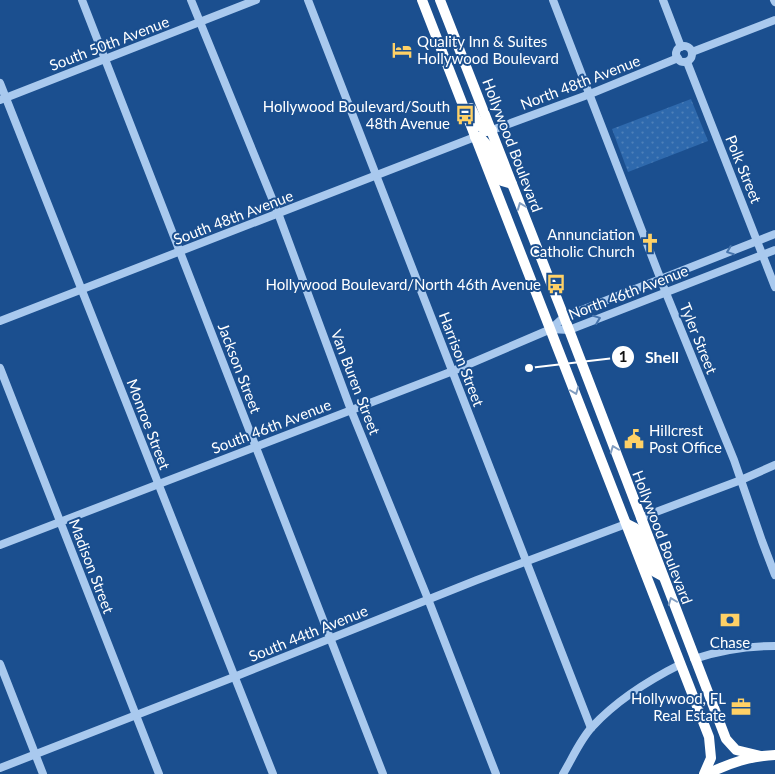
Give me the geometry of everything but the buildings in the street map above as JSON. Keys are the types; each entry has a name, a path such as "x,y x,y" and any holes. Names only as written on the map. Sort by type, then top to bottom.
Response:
{"highway":[{"name":"Hollywood Boulevard","path":"422,0 711,745 711,758 705,774"},
{"name":"Hollywood Boulevard","path":"440,0 492,130 712,707 726,739 736,750 760,756 775,756"},
{"path":"452,77 461,82 480,126 486,130 492,130"},
{"path":"475,137 480,137 488,146 502,182 512,184"},
{"path":"599,454 612,469 629,513 637,519 640,518"},
{"path":"626,524 635,528 638,532 653,571 662,576"},
{"path":"663,618 674,625 685,653 688,657 694,659"},
{"path":"681,664 688,666 693,671 704,702 712,707"},
{"name":"Hollywood Boulevard","path":"705,774 728,764 760,756"}],"street":[{"name":"Jackson Street","path":"82,0 383,774"},
{"name":"Van Buren Street","path":"192,0 278,214 351,410 428,599 496,774"},
{"name":"South 50th Avenue","path":"3,99 256,0"},
{"name":"Harrison Street","path":"308,0 591,728"},
{"name":"Tyler Street","path":"553,0 660,278 734,460 775,574"},
{"path":"663,0 681,47"},
{"path":"692,52 775,20"},
{"path":"681,47 689,48 692,52"},
{"path":"681,47 677,52 678,58 682,62 687,62 692,52"},
{"name":"North 48th Avenue","path":"492,130 590,94 678,58"},
{"name":"Polk Street","path":"687,62 775,287"},
{"name":"Monroe Street","path":"0,83 3,99 82,290 273,774"},
{"name":"South 48th Avenue","path":"0,322 475,137"},
{"name":"North 46th Avenue","path":"551,329 564,317 775,234"},
{"name":"North 46th Avenue","path":"551,329 568,330 775,250"},
{"name":"South 46th Avenue","path":"0,545 452,371 551,329"},
{"name":"Madison Street","path":"0,368 159,774"},
{"path":"640,518 741,480 775,465"},
{"name":"South 44th Avenue","path":"0,768 136,716 428,599 626,524"},
{"path":"694,659 727,650 754,646 775,646"},
{"path":"0,664 43,774"},
{"path":"563,774 591,728 635,690 681,664"}],"shaded area":[{"path":"691,99 708,141 628,172 612,129"}],"place":[{"name":"Quality Inn & Suites Hollywood Boulevard","path":"402,50"},
{"name":"Hollywood Boulevard/South 48th Avenue","path":"465,115"},
{"name":"Annunciation Catholic Church","path":"650,243"},
{"name":"Hollywood Boulevard/North 46th Avenue","path":"556,284"},
{"name":"Shell","path":"529,368"},
{"name":"Hillcrest Post Office","path":"634,439"},
{"name":"Chase","path":"730,620"},
{"name":"Hollywood, FL Real Estate","path":"741,707"}]}
